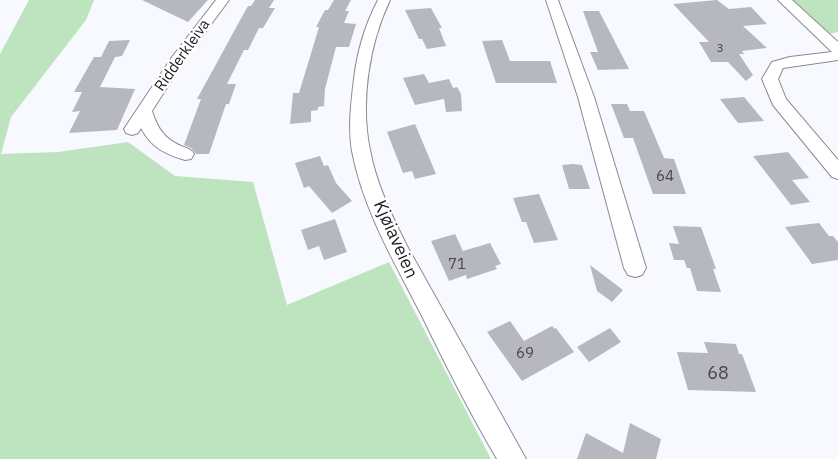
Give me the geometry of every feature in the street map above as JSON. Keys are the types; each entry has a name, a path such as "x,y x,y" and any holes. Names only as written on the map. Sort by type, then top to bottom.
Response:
{"street":[{"name":"Ridderkleiva","path":"132,129 177,60 222,0"},
{"name":"Kjøiaveien","path":"384,0 370,34 361,85 358,113 361,150 386,226 487,419 512,459"},
{"path":"552,0 586,97 634,268"},
{"path":"784,0 838,50"},
{"path":"838,56 777,65 770,79 778,101 838,172"},
{"path":"144,111 149,129 155,139 169,148 185,154"}],"green space":[{"path":"29,0 94,0 86,20 11,117 1,154 58,152 128,142 175,176 253,182 287,305 389,262 491,459 0,459 0,54"},
{"path":"793,0 838,0 838,32 829,34"}],"building":[{"path":"142,0 208,0 188,22"},
{"path":"255,0 274,0 269,8 275,8 263,28 259,28 248,50 244,50 227,84 236,84 229,104 226,104 209,154 196,154 191,148 184,145 201,99 197,99 248,6 251,6"},
{"path":"334,0 351,0 345,11 349,11 344,23 356,24 349,47 336,47 325,89 324,106 318,107 318,110 311,111 311,122 290,124 293,93 299,93 319,27 316,27 325,10 328,10"},
{"path":"717,0 729,9 751,7 767,24 743,26 767,48 742,51 744,54 739,54 753,75 746,81 728,62 711,62 699,42 709,42 673,4"},
{"path":"431,8 442,28 439,28 446,46 427,49 422,39 419,39 405,10"},
{"path":"583,11 599,11 629,69 598,70 590,52 598,52"},
{"path":"130,40 122,56 115,57 100,87 135,89 117,130 69,133 80,111 72,112 82,92 74,92 94,57 101,57 109,41"},
{"path":"502,40 510,61 550,61 557,83 496,83 482,41"},
{"path":"424,74 429,83 449,79 453,88 457,87 461,94 462,111 446,112 444,99 415,105 403,78"},
{"path":"744,97 764,121 738,123 720,99"},
{"path":"611,104 627,104 630,111 644,111 664,158 674,159 686,194 653,194 633,138 624,138"},
{"path":"415,124 436,174 415,179 412,171 403,173 387,132"},
{"path":"788,152 809,178 792,180 810,202 791,205 753,156"},
{"path":"320,156 324,166 328,165 336,183 352,201 332,213 309,186 304,188 295,163"},
{"path":"562,165 582,165 590,189 569,189"},
{"path":"539,194 558,240 534,243 526,222 522,222 513,198"},
{"path":"335,219 347,252 324,260 319,246 308,250 301,230"},
{"path":"819,223 829,236 833,236 838,242 838,260 812,264 785,227"},
{"path":"673,226 701,227 716,269 713,269 721,292 697,291 690,268 687,268 684,260 674,260 669,243 679,244"},
{"path":"455,234 463,251 490,243 501,264 495,266 497,269 467,279 466,275 449,281 431,241"},
{"path":"590,265 623,290 612,302 597,291"},
{"path":"510,321 524,341 552,326 556,328 574,352 522,381 487,332"},
{"path":"610,328 621,342 589,362 577,347"},
{"path":"704,342 736,344 739,354 742,354 756,392 688,390 677,352 708,353"},
{"path":"630,423 661,439 656,459 577,459 586,433 623,453"}]}
